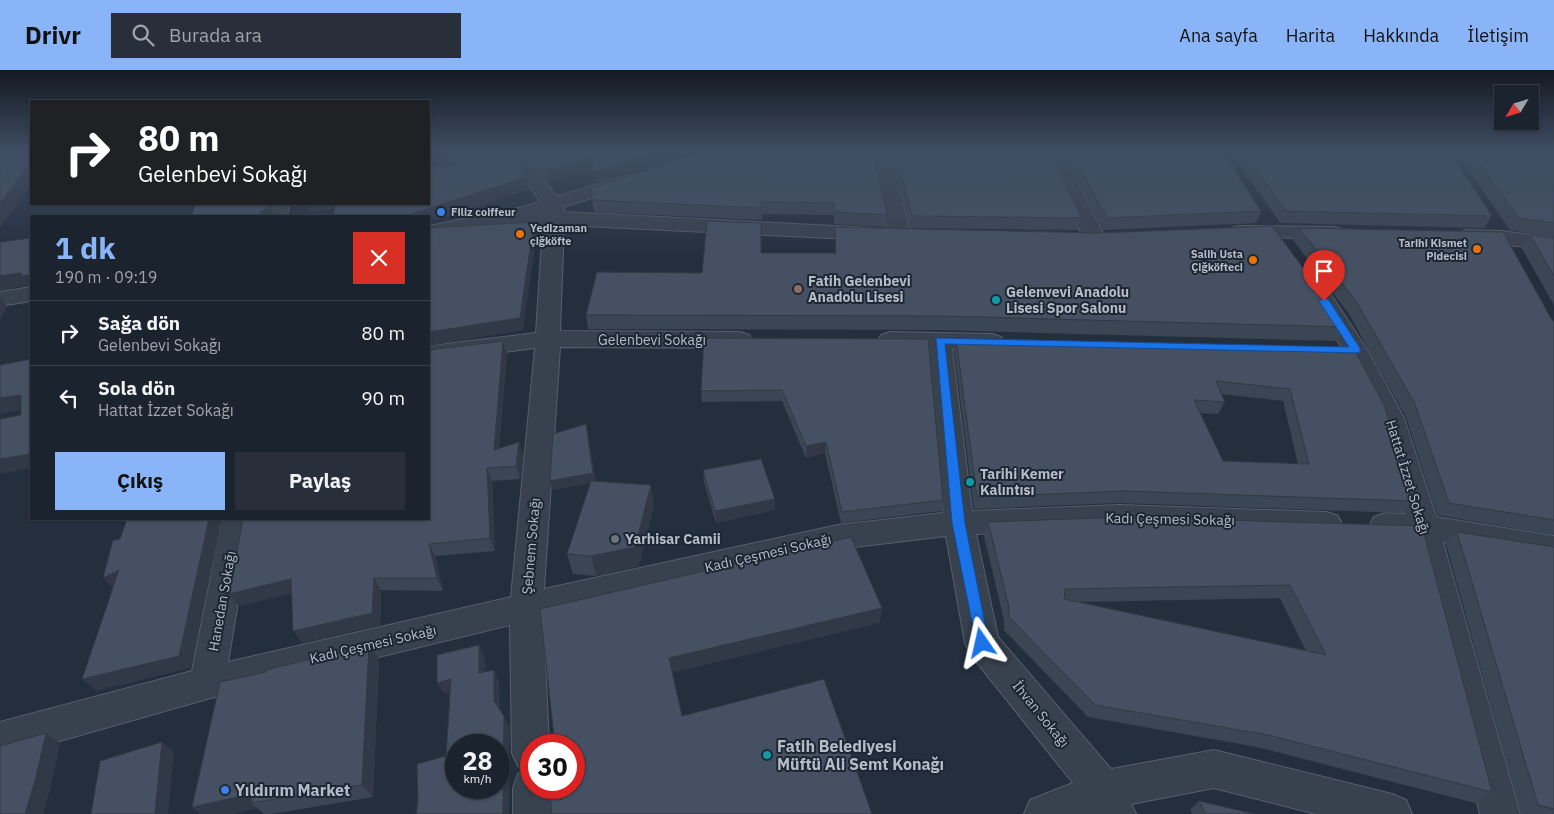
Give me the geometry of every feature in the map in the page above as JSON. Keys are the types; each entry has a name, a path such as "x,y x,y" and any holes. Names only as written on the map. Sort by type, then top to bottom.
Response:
{"street":[{"path":"536,186 554,212"},
{"path":"430,232 554,212 618,186"},
{"path":"554,212 910,236 890,186"},
{"path":"1069,186 1095,238"},
{"name":"Hattat İzzet Sokağı","path":"1257,207 1356,350 1392,418 1424,527 1500,814"},
{"name":"Şebnem Sokağı","path":"530,734 526,607 548,340 554,212"},
{"path":"1486,213 1516,262"},
{"path":"1224,233 1273,231 1352,233"},
{"path":"1452,236 1502,237 1554,244"},
{"path":"0,299 30,294"},
{"name":"Gelenbevi Sokağı","path":"430,354 548,340 763,340"},
{"path":"871,340 1019,342"},
{"name":"İhvan Sokağı","path":"939,340 958,523 982,643 1110,802"},
{"path":"1326,350 1356,350"},
{"name":"Kadı Çeşmesi Sokağı","path":"0,740 207,683 526,607 838,537 958,523 1119,517 1424,527 1554,548"},
{"name":"Hanedan Sokağı","path":"207,683 237,520"},
{"path":"1044,814 1110,802 1214,769 1392,814"},
{"path":"532,799 533,814"}],"building":[{"path":"0,186 13,186 0,204"},
{"path":"430,186 499,186 408,215 334,215 335,205 430,205"},
{"path":"599,186 880,186 887,215 835,212 834,203 761,202 761,208 592,200 592,188"},
{"path":"904,186 1066,186 1082,218 912,216"},
{"path":"1090,186 1245,186 1261,211 1107,218"},
{"path":"1268,186 1472,186 1492,216 1286,211"},
{"path":"1496,186 1554,186 1554,223 1519,218"},
{"path":"195,205 269,206 258,215 192,215"},
{"path":"707,221 761,223 761,253 836,253 835,227 1099,233 1272,226 1330,304 1344,327 941,316 586,315 597,272 702,273"},
{"path":"534,222 520,318 430,332 430,228"},
{"path":"1299,228 1503,232 1554,322 1554,520 1449,503 1415,404 1356,301"},
{"path":"1530,235 1554,238 1554,276"},
{"path":"30,238 30,275 23,276 21,273 0,276 0,242"},
{"path":"704,338 928,339 943,500 842,512 826,442 806,446 782,390 701,391"},
{"path":"956,338 1354,349 1385,407 1412,501 1124,491 977,497","holes":["1216,381 1290,389 1309,464 1223,461 1194,400 1225,402"]},
{"path":"503,341 494,450 519,442 516,466 487,468 490,538 429,544 437,578 374,578 372,613 293,631 291,579 229,594 243,520 430,520 430,350"},
{"path":"30,359 30,454 0,459 0,419 21,415 21,395 0,398 0,365"},
{"path":"586,424 593,473 550,481 553,434"},
{"path":"761,459 775,499 715,511 703,470"},
{"path":"591,481 651,485 635,547 591,556 567,554"},
{"path":"1125,517 1422,526 1492,792 1268,735 1095,705 1009,617 1009,607 988,522","holes":["1290,585 1326,655 1064,599 1065,589"]},
{"path":"127,520 209,520 179,656 82,679 119,570 103,578 113,540 120,539"},
{"path":"1457,532 1554,547 1554,809 1538,805"},
{"path":"851,537 882,608 669,658 682,716 824,679 872,814 552,814 550,799 585,799 585,734 554,734 540,609"},
{"path":"369,645 362,785 251,803 252,794 192,807 220,682"},
{"path":"479,645 479,673 494,670 494,701 504,716 504,734 447,734 451,679 437,683 437,655"},
{"path":"46,733 25,814 0,814 0,746"},
{"path":"162,742 155,814 91,814 100,761"},
{"path":"445,756 445,799 503,799 503,814 416,814 418,801 417,764"},
{"path":"1199,801 1255,814 1206,814"}],"place":[{"name":"Filiz coiffeur","path":"441,212"},
{"name":"Yedizaman çiğköfte","path":"520,234"},
{"name":"Tarihi Kismet Pidecisi","path":"1477,249"},
{"name":"Salih Usta Çiğköfteci","path":"1253,260"},
{"name":"Fatih Gelenbevi Anadolu Lisesi","path":"798,289"},
{"name":"Gelenvevi Anadolu Lisesi Spor Salonu","path":"996,300"},
{"name":"Tarihi Kemer Kalıntısı","path":"970,482"},
{"name":"Yarhisar Camii","path":"615,539"},
{"name":"Fatih Belediyesi Müftü Ali Semt Konağı","path":"767,755"},
{"name":"Yıldırım Market","path":"225,790"}],"route":[{"path":"982,643 958,523 939,340 1356,350 1324,301"}]}
